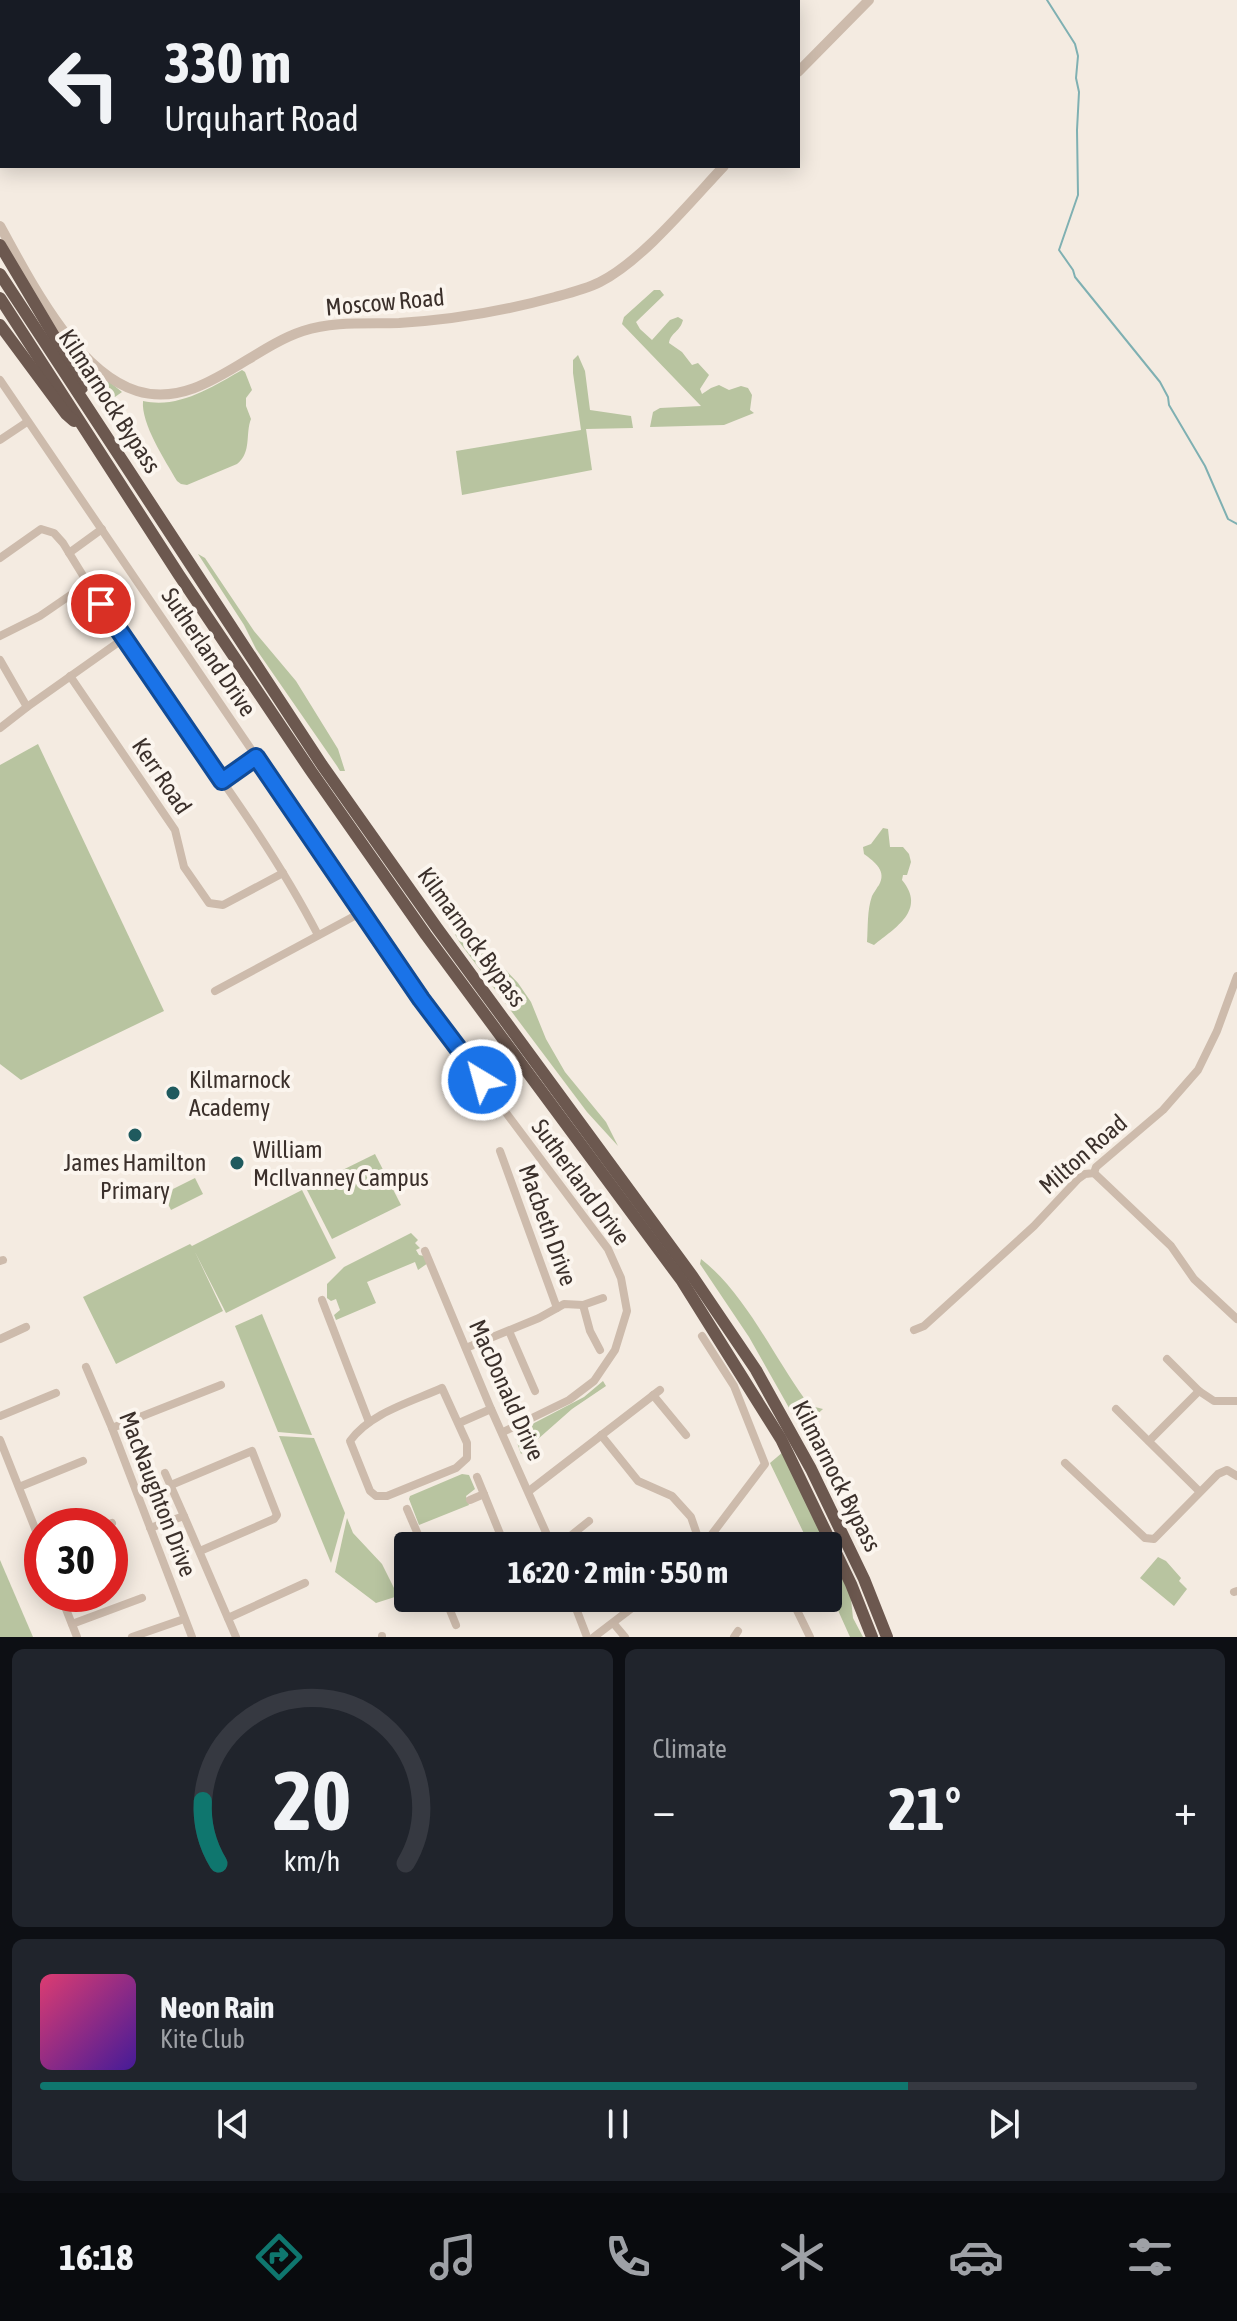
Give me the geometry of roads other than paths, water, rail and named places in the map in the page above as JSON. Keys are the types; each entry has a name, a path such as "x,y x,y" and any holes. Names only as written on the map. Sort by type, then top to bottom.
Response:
{"highway":[{"path":"0,245 79,378 88,407"},
{"name":"Kilmarnock Bypass","path":"0,274 322,765 437,928 693,1277 756,1370 811,1469 864,1579 887,1637"},
{"name":"Kilmarnock Bypass","path":"0,298 179,575 311,771 454,973 682,1281 781,1439 851,1584 872,1637"},
{"path":"0,325 66,414 88,434"}],"street":[{"path":"800,70 869,0"},
{"name":"Moscow Road","path":"0,226 58,323 85,356 126,387 166,395 201,385 283,340 310,329 337,324 451,318 532,303 590,287 635,257 722,168"},
{"name":"Sutherland Drive","path":"0,380 421,999 608,1249 621,1278 627,1311 615,1350 594,1381 569,1400 503,1432"},
{"path":"0,440 27,422"},
{"path":"0,558 41,529 54,533 283,873 318,935"},
{"path":"69,553 102,529"},
{"path":"0,636 40,616 88,583"},
{"path":"0,728 123,639"},
{"path":"0,660 27,707"},
{"name":"Kerr Road","path":"70,676 175,830 184,867 209,903 223,905 283,873"},
{"path":"222,781 256,757"},
{"path":"215,991 362,912"},
{"name":"Milton Road","path":"914,1330 924,1326 1023,1236 1078,1179 1094,1173 1096,1167 1163,1110 1198,1070 1217,1031 1237,976"},
{"name":"Macbeth Drive","path":"466,1348 557,1308 500,1151"},
{"path":"1094,1173 1171,1246 1194,1279 1237,1319"},
{"name":"MacDonald Drive","path":"425,1251 546,1532"},
{"path":"557,1308 564,1304 583,1305 603,1298"},
{"path":"322,1300 369,1422"},
{"path":"583,1305 590,1331 600,1350"},
{"path":"0,1339 26,1327"},
{"path":"509,1331 535,1391"},
{"path":"702,1336 734,1386 765,1464 713,1532"},
{"path":"1167,1359 1199,1391 1214,1401 1237,1401"},
{"name":"MacNaughton Drive","path":"86,1367 192,1637"},
{"path":"112,1428 221,1385"},
{"path":"442,1388 459,1423 467,1443 467,1458 456,1468 387,1496 376,1496 370,1491 350,1441 360,1427 442,1388"},
{"path":"1149,1441 1199,1391"},
{"path":"529,1491 657,1392 686,1435"},
{"path":"0,1416 56,1393"},
{"path":"459,1423 491,1409"},
{"path":"1116,1409 1199,1491"},
{"path":"601,1435 638,1481 672,1496 691,1517 697,1532"},
{"path":"0,1440 27,1508"},
{"path":"171,1485 252,1451 277,1515 200,1551"},
{"path":"19,1487 83,1461"},
{"path":"1065,1463 1145,1538 1154,1539 1218,1474 1227,1470 1237,1476"},
{"path":"165,1473 236,1637"},
{"path":"477,1477 499,1532"},
{"path":"470,1500 484,1494"},
{"path":"407,1509 416,1532"},
{"path":"150,1528 184,1516"},
{"path":"575,1532 589,1521"},
{"path":"401,1530 413,1525"},
{"path":"228,1618 305,1583"},
{"path":"72,1624 142,1598"},
{"path":"67,1612 77,1637"},
{"path":"451,1612 456,1625"},
{"path":"577,1612 587,1637"},
{"path":"594,1637 628,1612"},
{"path":"798,1612 810,1637"},
{"path":"132,1637 184,1619"},
{"path":"614,1624 625,1637"}],"waterway":[{"path":"1047,0 1075,44 1078,56 1078,195 1059,250 1075,277 1160,382 1169,405 1205,466 1228,519 1237,524"}],"place":[{"name":"Kilmarnock Academy","path":"173,1093"},
{"name":"James Hamilton Primary","path":"135,1135"},
{"name":"William McIlvanney Campus","path":"237,1163"}]}
